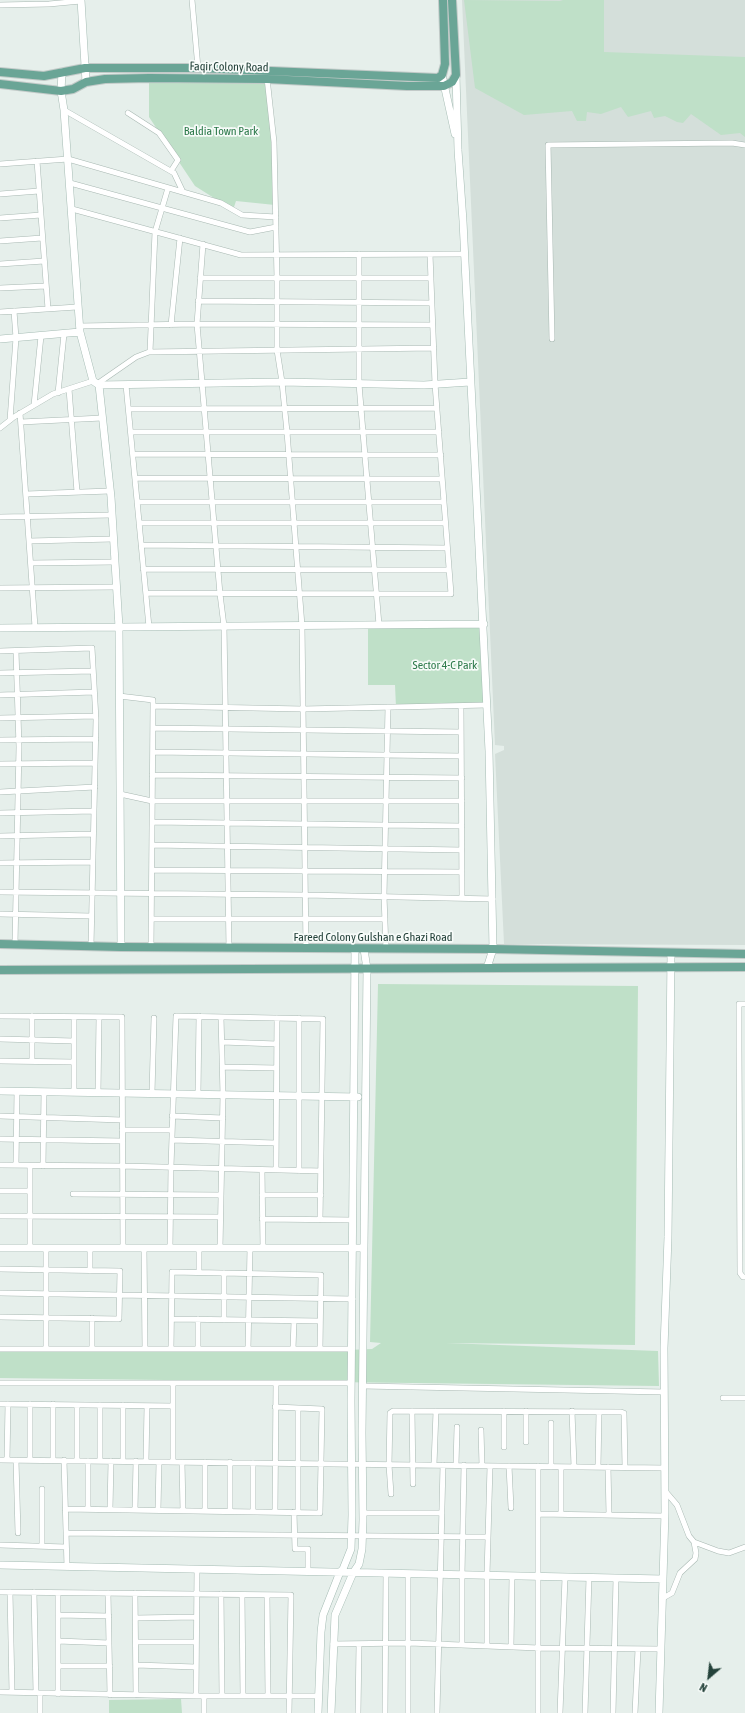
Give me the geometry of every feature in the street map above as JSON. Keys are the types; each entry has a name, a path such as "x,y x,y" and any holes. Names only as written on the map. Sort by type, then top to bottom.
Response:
{"main road":[{"path":"442,75 445,60 443,0"},
{"path":"444,86 452,82 456,75 452,0"},
{"name":"Faqir Colony Road","path":"0,72 44,76 85,68 198,68 432,78 442,75"},
{"name":"Faqir Colony Road","path":"0,84 61,91 73,89 86,82 105,79 149,78 267,79 407,86 444,86"},
{"name":"Fareed Colony Gulshan e Ghazi Road","path":"0,944 151,948 493,949 745,954"},
{"path":"0,970 745,967"}],"street":[{"path":"192,0 198,68"},
{"path":"0,5 81,1 86,82"},
{"path":"268,70 267,79 274,142 277,254 277,350 288,432 302,626 306,949"},
{"path":"62,72 61,91 64,110 72,209 79,329 96,383 102,418 112,515 119,627 121,947"},
{"path":"442,75 458,150"},
{"path":"456,75 458,150 465,254 470,382 484,624 487,706 493,899 493,949 487,968"},
{"path":"64,110 174,173 184,192"},
{"path":"128,114 160,133 178,160 171,171"},
{"path":"552,339 548,145 732,143 745,145"},
{"path":"0,164 68,159 184,192 221,204 242,215 276,217"},
{"path":"37,161 48,309"},
{"path":"70,183 250,232 276,227"},
{"path":"150,352 156,232 168,188"},
{"path":"0,194 39,191"},
{"path":"72,209 241,255 465,254"},
{"path":"0,218 41,215"},
{"path":"0,241 42,238"},
{"path":"171,325 180,238"},
{"path":"203,244 197,324 224,626 229,948"},
{"path":"359,254 359,384 379,625"},
{"path":"146,593 451,594 435,384 430,254"},
{"path":"0,264 44,261"},
{"path":"200,278 430,278"},
{"path":"0,288 46,286"},
{"path":"198,301 432,303"},
{"path":"0,312 77,307"},
{"path":"10,420 16,338 14,311"},
{"path":"0,340 64,334 79,329 151,325 433,325"},
{"path":"58,393 64,334"},
{"path":"34,405 41,336"},
{"path":"96,383 136,357 150,352 434,348"},
{"path":"0,428 20,413 58,393 96,383 126,385 282,382 435,384 470,382"},
{"path":"126,385 149,626"},
{"path":"69,389 77,492"},
{"path":"128,409 437,408"},
{"path":"20,413 35,627"},
{"path":"21,422 102,418"},
{"path":"131,432 439,432"},
{"path":"133,454 440,455"},
{"path":"135,478 442,479"},
{"path":"26,494 110,491"},
{"path":"137,502 444,502"},
{"path":"0,517 112,515"},
{"path":"139,523 445,523"},
{"path":"29,541 113,539"},
{"path":"141,545 447,548"},
{"path":"31,563 115,562"},
{"path":"144,569 449,570"},
{"path":"0,588 116,587"},
{"path":"0,628 484,624"},
{"path":"0,651 92,648 96,739 91,946"},
{"path":"15,944 19,764 16,651"},
{"path":"0,673 93,671"},
{"path":"0,695 94,692"},
{"path":"119,696 153,700 151,948"},
{"path":"153,706 303,709 487,706"},
{"path":"461,706 462,898"},
{"path":"386,949 384,896 388,707"},
{"path":"0,718 96,716"},
{"path":"153,728 461,732"},
{"path":"0,740 96,739"},
{"path":"153,752 461,756"},
{"path":"0,764 95,763"},
{"path":"152,775 462,778"},
{"path":"0,792 94,788"},
{"path":"120,794 152,801 462,801"},
{"path":"0,813 94,811"},
{"path":"152,822 462,826"},
{"path":"0,836 93,834"},
{"path":"152,845 462,850"},
{"path":"0,863 92,862"},
{"path":"152,870 462,872"},
{"path":"0,892 121,894 305,894 493,899"},
{"path":"0,914 91,916"},
{"path":"152,919 385,919"},
{"path":"318,1713 323,1615 340,1572 344,1569 351,1548 354,1097 356,969 360,949"},
{"path":"331,1713 335,1615 353,1573 359,1564 363,1512 364,1097 367,969 360,949"},
{"path":"659,1713 665,1491 664,1348 668,1221 671,953"},
{"path":"745,1004 740,1004 742,1026 742,1214 740,1273 743,1277 745,1276"},
{"path":"0,1016 122,1017 123,1248"},
{"path":"32,1016 32,1061"},
{"path":"170,1248 172,1116 176,1016 323,1019 320,1220"},
{"path":"198,1094 199,1016"},
{"path":"74,1017 74,1092"},
{"path":"98,1092 99,1017"},
{"path":"220,1248 223,1118 221,1017"},
{"path":"152,1093 154,1018"},
{"path":"276,1170 277,1018"},
{"path":"299,1018 299,1171"},
{"path":"0,1039 74,1040"},
{"path":"222,1042 277,1044"},
{"path":"0,1061 74,1062"},
{"path":"223,1067 277,1068"},
{"path":"0,1091 364,1097"},
{"path":"16,1166 17,1091"},
{"path":"43,1166 44,1092"},
{"path":"0,1116 122,1120"},
{"path":"172,1116 223,1118"},
{"path":"122,1130 172,1130"},
{"path":"0,1139 122,1141"},
{"path":"172,1140 276,1143"},
{"path":"0,1165 122,1166 321,1171"},
{"path":"30,1166 30,1248"},
{"path":"262,1170 263,1248"},
{"path":"0,1191 30,1192"},
{"path":"73,1194 221,1195"},
{"path":"262,1195 321,1195"},
{"path":"0,1216 220,1217"},
{"path":"262,1219 353,1220"},
{"path":"0,1248 364,1248"},
{"path":"46,1248 46,1349"},
{"path":"90,1248 90,1271"},
{"path":"144,1248 145,1349"},
{"path":"199,1248 199,1272"},
{"path":"248,1349 250,1248"},
{"path":"0,1269 120,1271 119,1319 0,1317"},
{"path":"171,1349 172,1272 321,1275 320,1349"},
{"path":"224,1273 224,1320"},
{"path":"0,1293 352,1299"},
{"path":"92,1318 92,1349"},
{"path":"172,1319 320,1321"},
{"path":"198,1319 198,1349"},
{"path":"293,1349 294,1321"},
{"path":"0,1349 352,1349"},
{"path":"0,1383 352,1383"},
{"path":"173,1383 173,1462"},
{"path":"275,1512 276,1383"},
{"path":"363,1386 664,1392"},
{"path":"723,1398 745,1398"},
{"path":"0,1404 173,1406"},
{"path":"7,1460 8,1404"},
{"path":"30,1404 30,1460"},
{"path":"53,1404 53,1460"},
{"path":"76,1461 77,1405"},
{"path":"100,1405 100,1461"},
{"path":"123,1461 124,1405"},
{"path":"146,1462 147,1406"},
{"path":"65,1509 320,1513 322,1409 276,1407"},
{"path":"298,1408 298,1463 294,1534 295,1549 308,1549 308,1572"},
{"path":"391,1494 389,1464 390,1413 393,1411 621,1412 624,1413 625,1468"},
{"path":"412,1411 413,1484"},
{"path":"434,1465 436,1411"},
{"path":"504,1411 504,1447"},
{"path":"526,1411 526,1442"},
{"path":"572,1411 574,1467"},
{"path":"598,1467 599,1412"},
{"path":"551,1423 551,1467"},
{"path":"456,1465 457,1427"},
{"path":"481,1430 482,1466"},
{"path":"0,1460 665,1468"},
{"path":"16,1460 18,1533"},
{"path":"64,1460 67,1567"},
{"path":"88,1461 88,1509"},
{"path":"110,1509 111,1461"},
{"path":"135,1510 136,1461"},
{"path":"158,1510 159,1462"},
{"path":"182,1462 182,1510"},
{"path":"205,1462 205,1511"},
{"path":"230,1462 230,1511"},
{"path":"253,1463 253,1512"},
{"path":"437,1713 443,1465"},
{"path":"462,1645 464,1466"},
{"path":"487,1646 490,1466"},
{"path":"510,1466 511,1508"},
{"path":"538,1466 538,1713"},
{"path":"561,1467 561,1514"},
{"path":"608,1467 609,1515"},
{"path":"42,1489 42,1546"},
{"path":"663,1598 672,1593 680,1573 695,1559 696,1553 694,1542 689,1536 677,1504 665,1491"},
{"path":"363,1512 442,1513"},
{"path":"538,1514 664,1516"},
{"path":"66,1533 488,1537"},
{"path":"694,1542 718,1551 729,1553 745,1547"},
{"path":"0,1546 66,1546"},
{"path":"0,1566 663,1579"},
{"path":"196,1696 197,1569"},
{"path":"384,1713 386,1573"},
{"path":"408,1574 408,1713"},
{"path":"511,1647 512,1576"},
{"path":"560,1713 565,1577"},
{"path":"585,1713 589,1577"},
{"path":"613,1713 616,1578"},
{"path":"0,1592 292,1595 289,1713"},
{"path":"10,1592 12,1692"},
{"path":"34,1592 40,1713"},
{"path":"58,1593 58,1694"},
{"path":"108,1593 110,1695"},
{"path":"135,1593 136,1695"},
{"path":"221,1594 222,1696"},
{"path":"242,1594 243,1696"},
{"path":"267,1595 268,1696"},
{"path":"58,1615 108,1616"},
{"path":"136,1618 196,1617"},
{"path":"58,1641 109,1642"},
{"path":"136,1642 196,1642"},
{"path":"333,1644 409,1643 539,1648 661,1649"},
{"path":"358,1713 359,1644"},
{"path":"636,1713 638,1649"},
{"path":"136,1665 196,1667"},
{"path":"58,1666 110,1666"},
{"path":"0,1692 110,1695 318,1696"},
{"path":"204,1696 204,1713"}],"shaded area":[{"path":"462,0 745,0 745,945 504,944 495,754 504,750 504,746 495,745"}],"green space":[{"path":"464,0 604,0 604,52 745,57 745,137 740,133 721,135 691,114 683,123 677,122 665,116 654,118 651,111 628,117 621,107 601,114 587,112 586,121 577,121 572,111 524,115 475,88"},
{"name":"Baldia Town Park","path":"149,78 267,79 274,142 275,205 236,201 233,210 195,186 149,117"},
{"name":"Sector 4-C Park","path":"484,624 487,705 396,707 395,685 368,685 368,625"},
{"path":"378,984 638,986 635,1345 446,1343 658,1351 659,1386 0,1378 0,1350 320,1351 372,1349 381,1343 370,1342"},
{"path":"181,1699 182,1713 109,1713 109,1700"}]}
